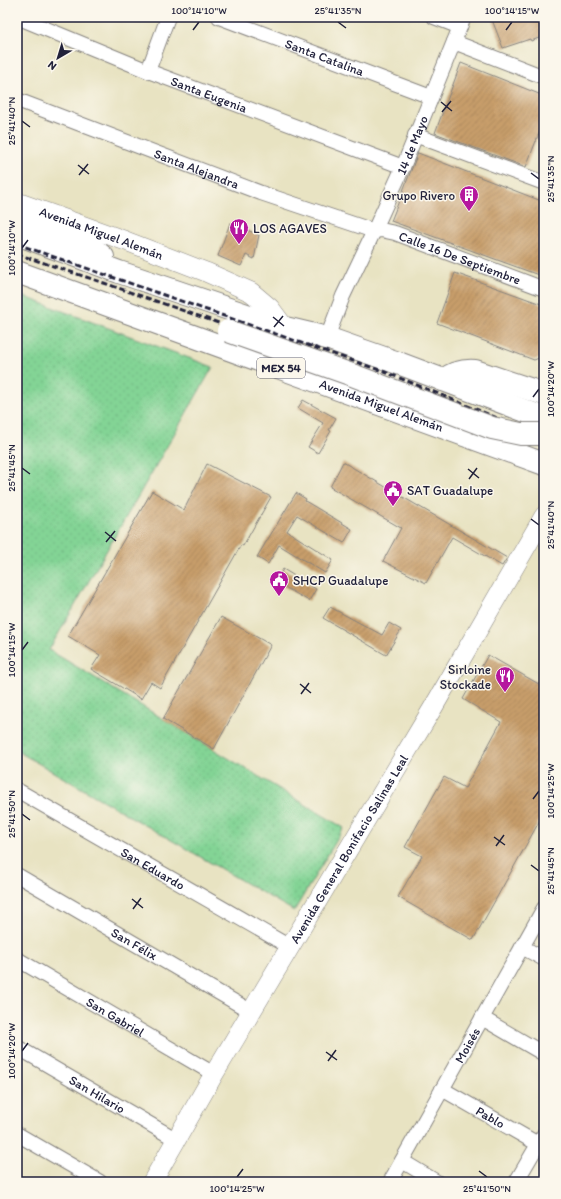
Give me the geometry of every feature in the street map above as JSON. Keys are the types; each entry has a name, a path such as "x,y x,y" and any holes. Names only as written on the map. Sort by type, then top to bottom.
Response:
{"highway":[{"path":"17,212 86,244 98,252 119,272"},
{"path":"17,234 119,272 285,328 327,338 544,418"},
{"name":"Avenida Miguel Alemán","path":"17,272 544,464"},
{"path":"94,299 228,331 355,376 492,428 521,434 544,434"},
{"path":"443,380 456,373 468,370 544,394"},
{"path":"479,440 490,442 496,440 501,438 508,429 510,417 505,406 501,402"}],"street":[{"path":"148,71 168,17"},
{"name":"Santa Catalina","path":"218,17 431,97"},
{"path":"434,17 462,22"},
{"name":"Santa Eugenia","path":"17,18 148,71 403,166"},
{"name":"14 de Mayo","path":"327,338 343,296 403,166 462,22"},
{"path":"454,42 544,77"},
{"name":"Santa Alejandra","path":"20,101 261,193 374,231"},
{"path":"415,136 544,183"},
{"name":"Avenida Miguel Alemán","path":"17,202 126,241 206,272 251,292 270,308 285,328"},
{"name":"Calle 16 De Septiembre","path":"374,231 382,230 395,233 544,289"},
{"name":"Avenida General Bonifacio Salinas Leal","path":"152,1182 214,1074 440,695 544,516"},
{"name":"San Eduardo","path":"17,790 290,947"},
{"name":"San Félix","path":"17,875 252,1012"},
{"name":"Moisés","path":"390,1182 544,908"},
{"path":"522,947 544,959"},
{"name":"San Gabriel","path":"17,959 214,1074"},
{"path":"482,1018 544,1054"},
{"name":"San Hilario","path":"17,1047 177,1140"},
{"name":"Pablo","path":"442,1089 541,1139"},
{"path":"17,1134 100,1182"},
{"path":"516,1182 541,1139"},
{"path":"402,1161 437,1182"}],"green space":[{"path":"17,294 213,367 49,650 344,828 294,911 17,751"}],"building":[{"path":"491,17 544,17 544,36 503,48"},
{"path":"461,63 544,96 544,120 526,167 435,133"},
{"name":"Grupo Rivero","path":"418,153 544,202 544,277 391,221"},
{"name":"LOS AGAVES","path":"230,223 259,235 254,259 246,255 241,266 218,256"},
{"path":"455,273 544,305 544,356 534,360 437,323"},
{"path":"303,400 336,418 329,430 331,431 318,453 308,447 323,423 298,408"},
{"name":"SAT Guadalupe","path":"343,462 507,558 502,566 452,537 426,583 383,561 401,528 330,487"},
{"path":"207,464 271,497 243,546 241,545 160,688 151,682 141,699 91,669 100,655 68,636 152,491 184,510"},
{"path":"296,493 306,499 305,501 352,529 344,543 297,515 287,531 333,560 325,573 279,545 268,564 257,557"},
{"path":"283,569 316,589 309,601 276,582"},
{"path":"330,607 382,635 389,623 401,630 386,655 323,618"},
{"path":"221,617 271,645 214,749 163,719"},
{"path":"488,655 544,687 544,813 473,940 398,897 422,856 405,847 444,777 465,788 501,722 463,699"}],"railway":[{"path":"17,244 385,372 544,437"},
{"path":"17,254 382,380 544,447"}],"place":[{"name":"Grupo Rivero","path":"469,212"},
{"name":"LOS AGAVES","path":"239,245"},
{"name":"SAT Guadalupe","path":"393,507"},
{"name":"SHCP Guadalupe","path":"279,597"},
{"name":"Sirloine Stockade","path":"505,693"}]}
